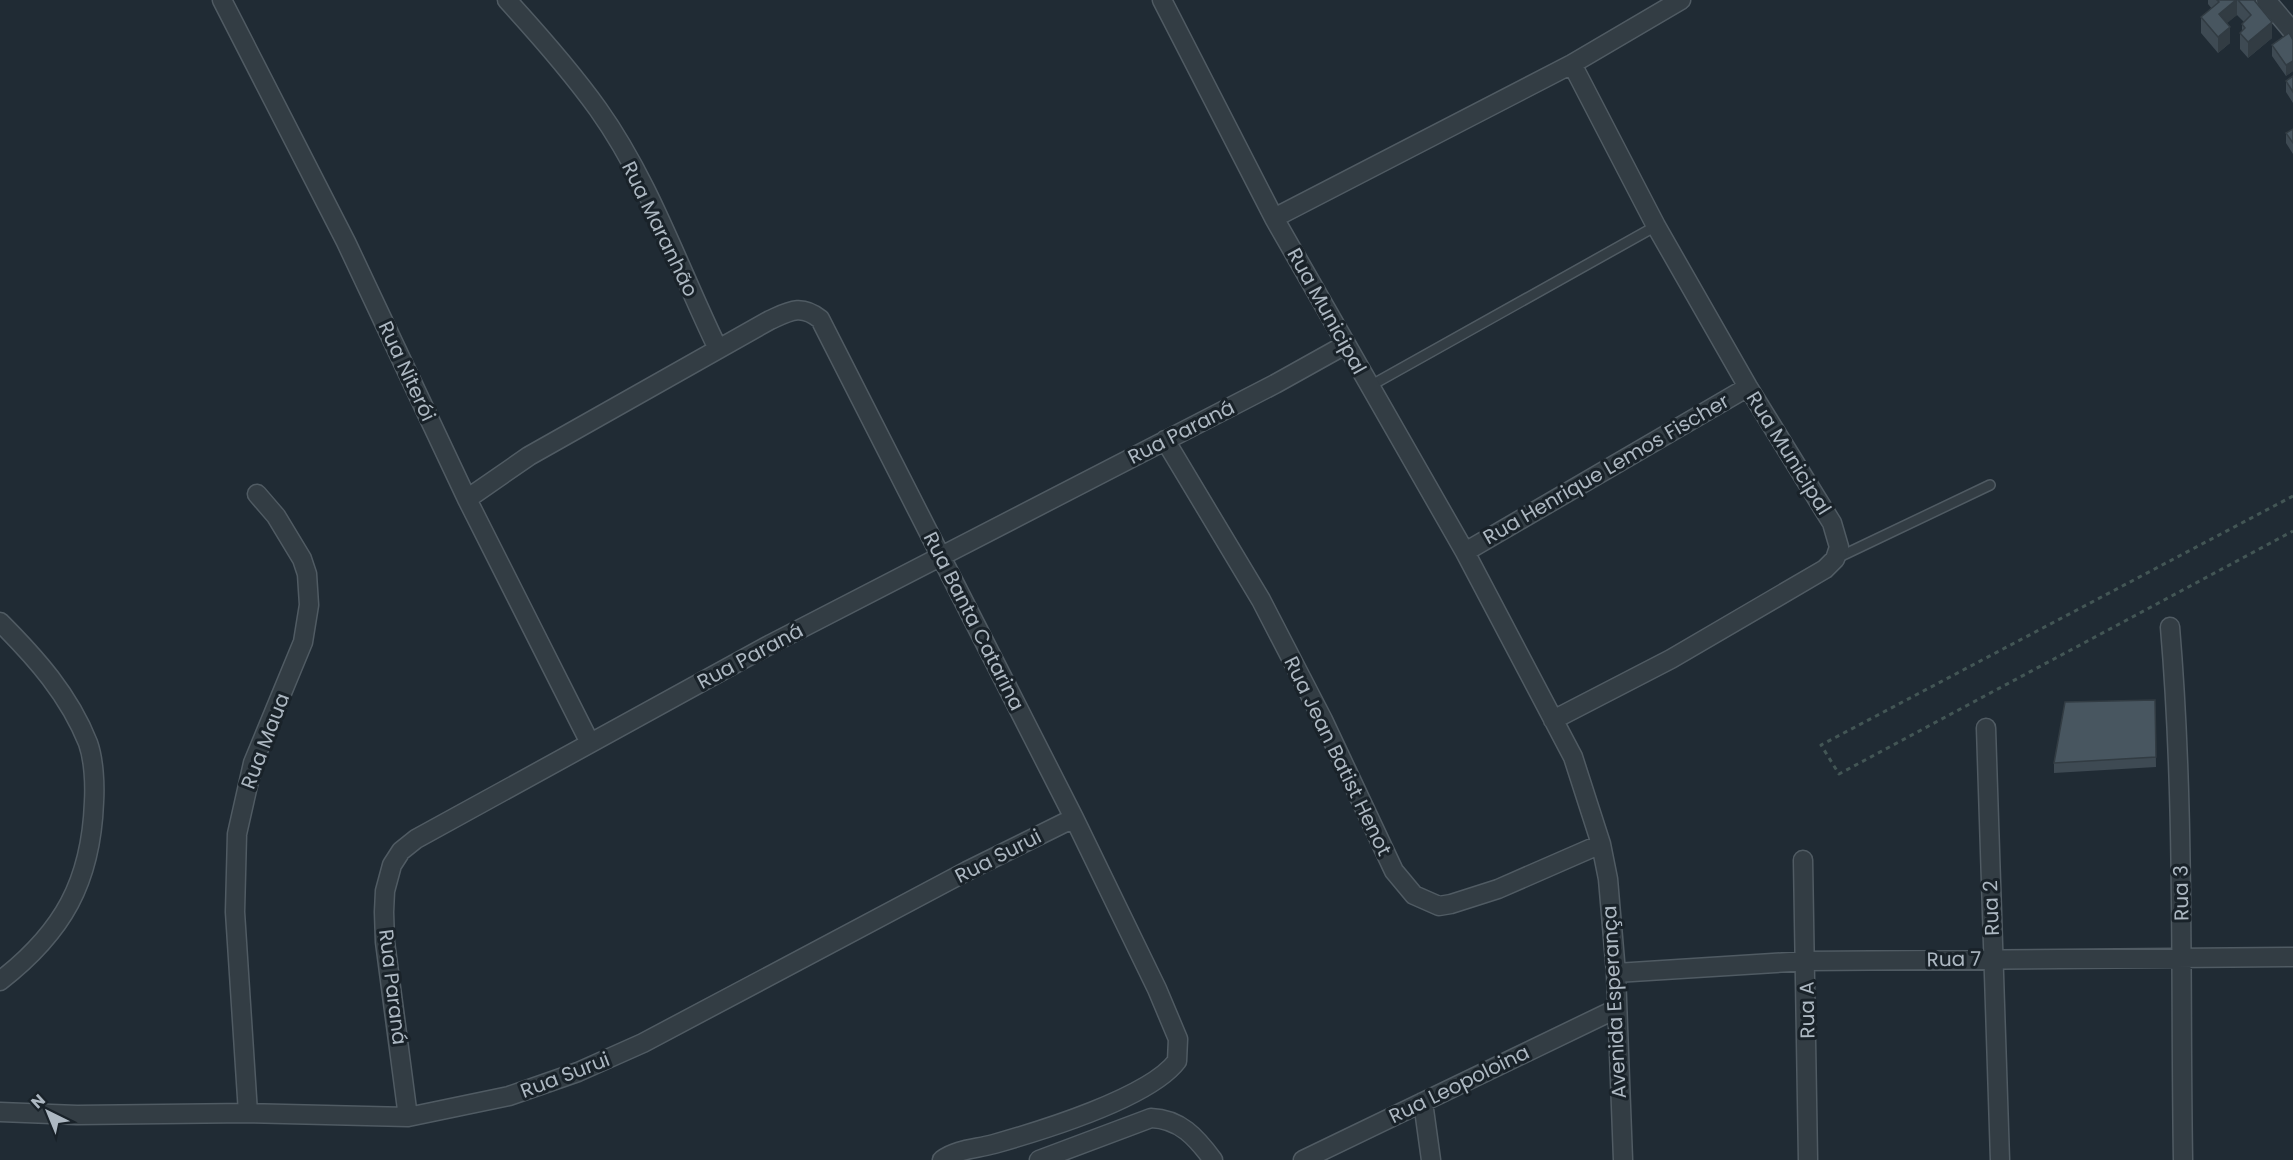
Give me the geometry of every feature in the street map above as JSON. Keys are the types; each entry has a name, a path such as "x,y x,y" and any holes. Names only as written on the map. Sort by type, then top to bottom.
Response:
{"street":[{"name":"Rua Niterói","path":"222,0 340,232 467,499 590,743"},
{"name":"Rua Maranhão","path":"507,0 599,110 659,217 680,270 718,349"},
{"name":"Rua Municipal","path":"1162,0 1274,218 1465,552 1573,757 1601,844"},
{"path":"1274,218 1572,64 1681,0"},
{"path":"2266,0 2293,32"},
{"name":"Rua Municipal","path":"1572,64 1656,226 1748,387 1832,523 1839,547 1835,559"},
{"name":"Rua Banta Catarina","path":"467,499 529,456 770,320 798,308 809,311 820,319 1074,818 1175,1032 1179,1048 1177,1061 1157,1081 1123,1098 1032,1132 956,1152 942,1160"},
{"name":"Rua Paraná","path":"408,1117 385,942 385,891 392,865 401,851 416,839 457,819 771,644 942,557 1345,345"},
{"name":"Rua Henrique Lemos Fischer","path":"1465,552 1748,387"},
{"name":"Rua Jean Batist Henot","path":"1165,440 1261,600 1323,720 1394,870 1414,895 1439,906 1451,904 1498,889 1601,844"},
{"name":"Rua Maua","path":"248,1113 235,912 237,834 253,763 303,642 309,604 307,574 302,559 276,516 257,494"},
{"path":"1553,720 1681,653 1801,585 1835,559"},
{"path":"0,622 30,652 63,693 89,745 94,791 93,828 87,860 78,886 65,912 37,951 0,981"},
{"name":"Rua 3","path":"2170,627 2176,693 2182,959 2183,1160"},
{"name":"Rua 2","path":"1986,728 2000,1160"},
{"name":"Rua Surui","path":"0,1112 165,1116 248,1113 408,1117 509,1096 578,1072 643,1043 967,871 1074,818"},
{"name":"Avenida Esperança","path":"1601,844 1608,879 1616,973 1623,1160"},
{"name":"Rua A","path":"1803,860 1808,1160"},
{"name":"Rua 7","path":"1616,973 1806,961 2293,957"},
{"name":"Rua Leopoloina","path":"1303,1160 1616,1009"},
{"path":"1423,1102 1431,1160"},
{"path":"1039,1160 1151,1118 1169,1120 1183,1127 1213,1160"}],"lane":[{"path":"1370,386 1656,226"},
{"path":"1835,559 1990,485"}],"path":[{"path":"2293,496 1821,745 1839,774 2293,531"}],"building":[{"path":"2217,0 2236,0 2219,14 2230,27 2218,37 2201,17 2219,2"},
{"path":"2238,0 2254,0 2272,22 2248,42 2240,33 2245,28 2242,24 2251,15"},
{"path":"2289,33 2293,40 2293,61 2286,65 2272,45"},
{"path":"2293,76 2293,92 2286,81"},
{"path":"2293,129 2293,143 2286,133"},
{"path":"2155,700 2156,757 2054,763 2065,702"}]}
